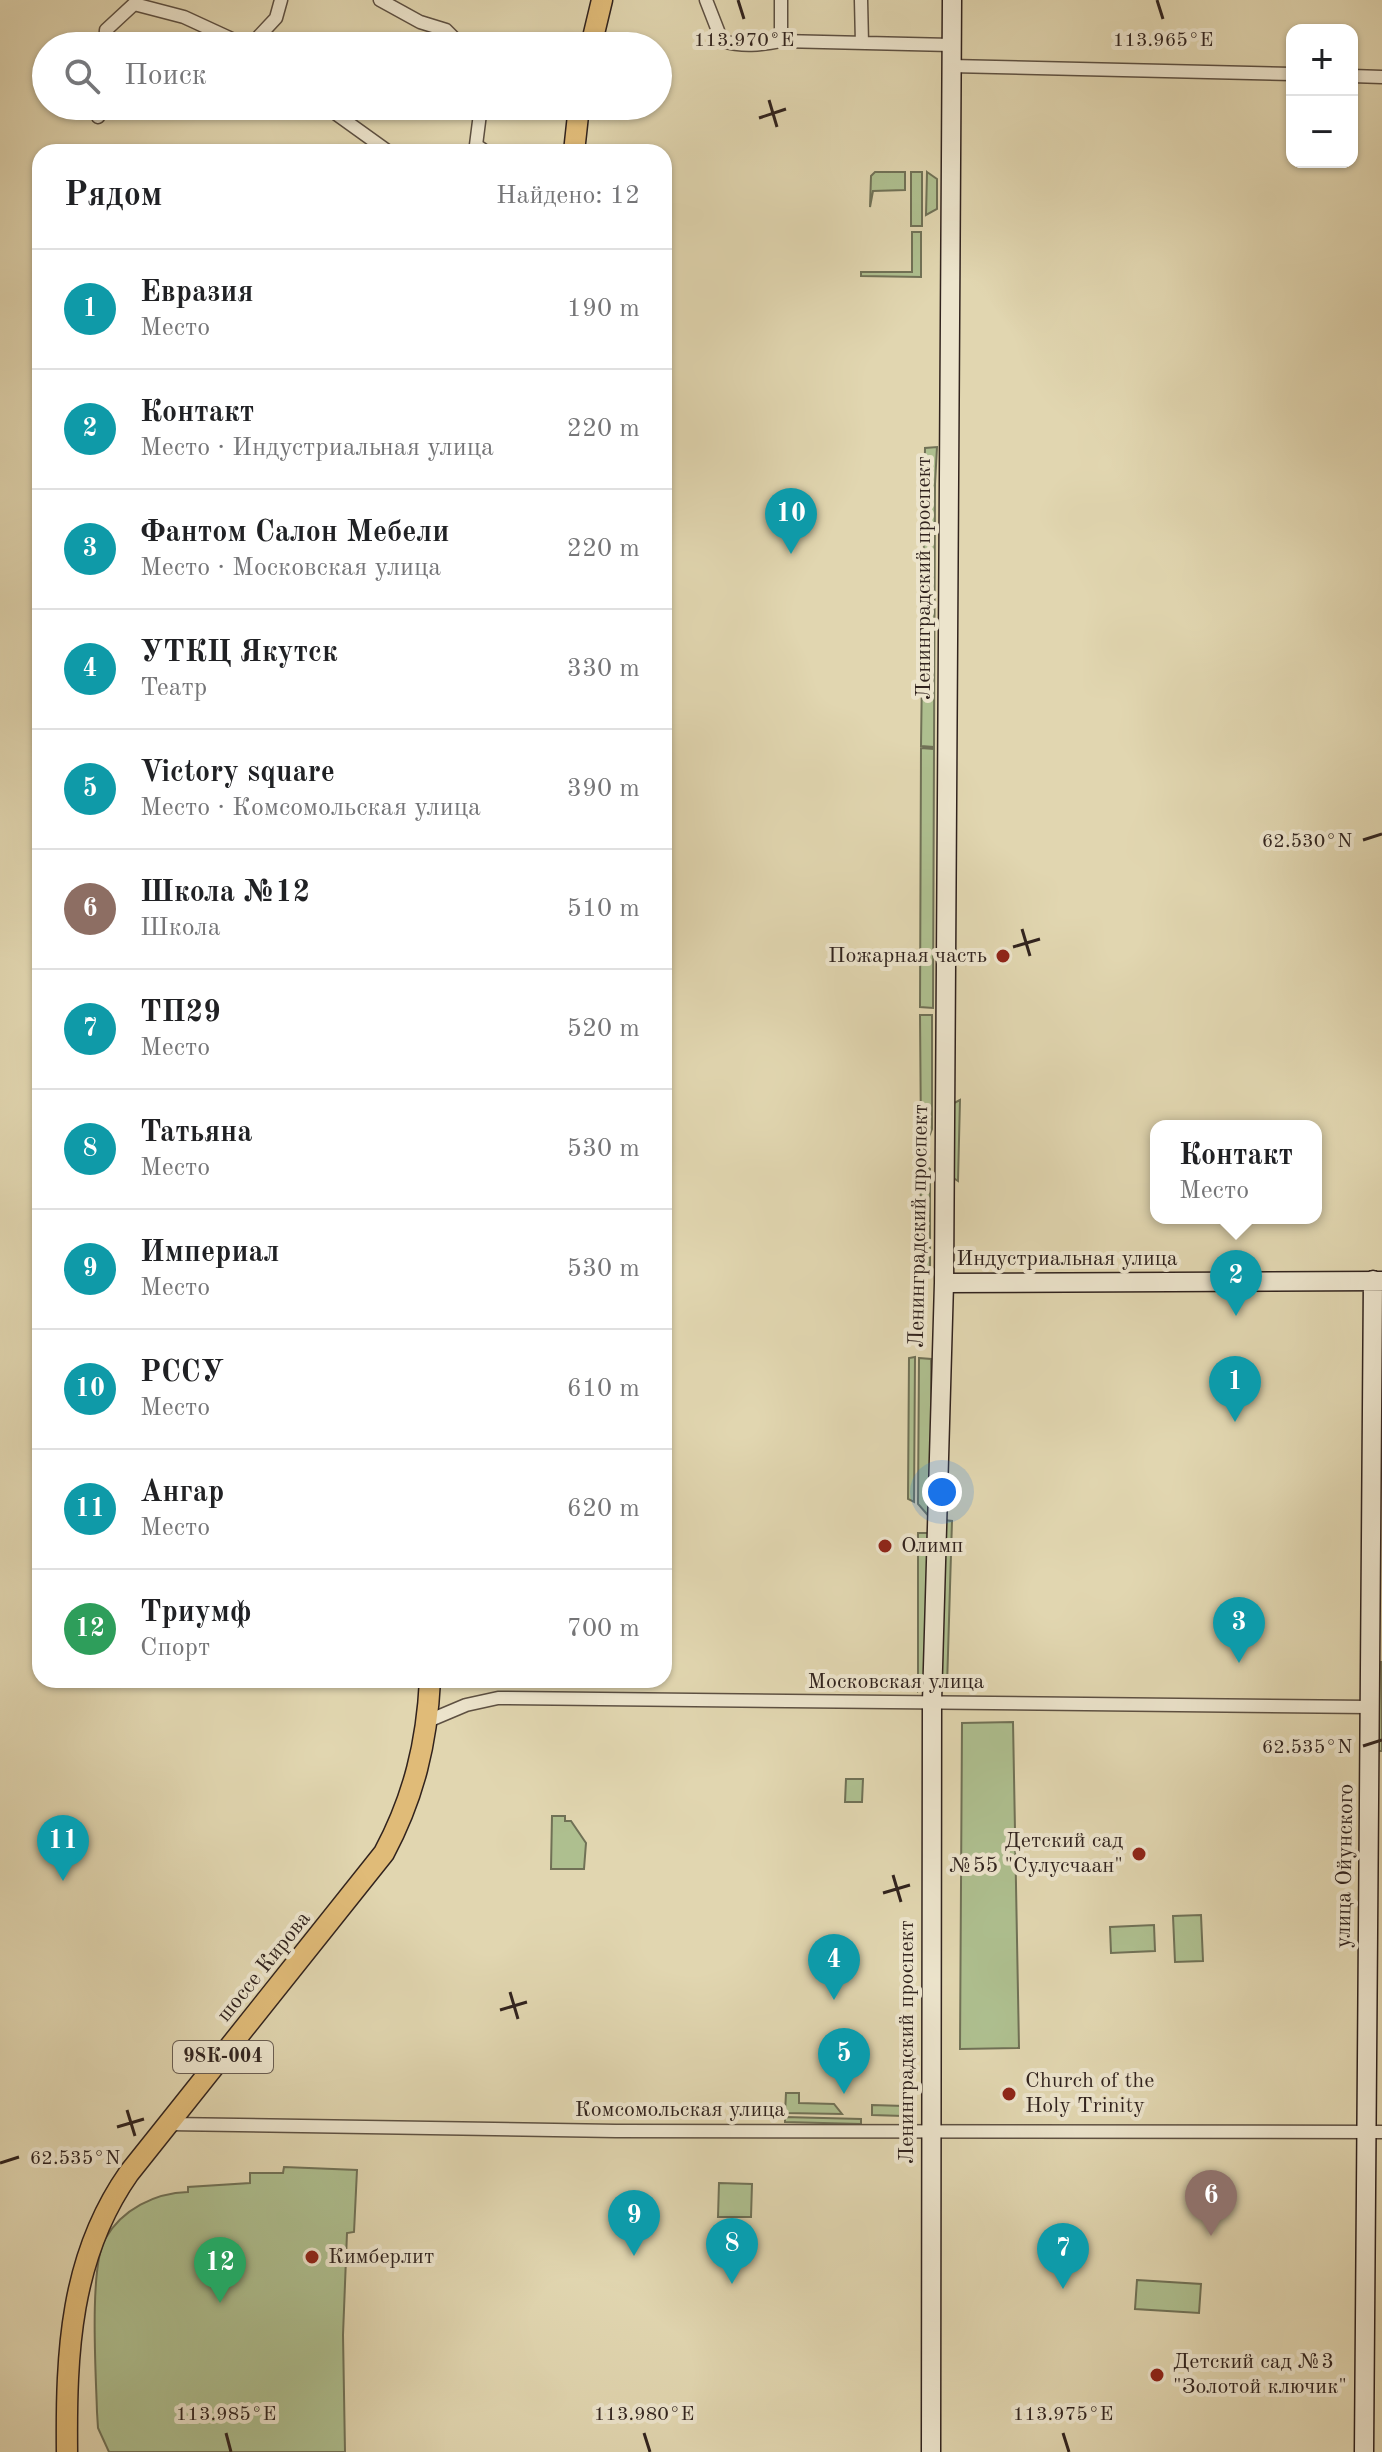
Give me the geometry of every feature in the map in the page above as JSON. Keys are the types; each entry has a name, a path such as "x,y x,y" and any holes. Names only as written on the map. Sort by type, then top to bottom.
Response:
{"main road":[{"path":"594,32 602,0"},
{"name":"Ленинградский проспект","path":"931,2452 932,1702 944,1283 952,0"},
{"path":"575,144 577,120"},
{"name":"Индустриальная улица","path":"944,1283 1378,1280"},
{"name":"улица Ойунского","path":"1364,2452 1374,2132 1376,1758 1369,1707 1377,1659 1378,1280"},
{"name":"шоссе Кирова","path":"67,2452 68,2348 88,2257 102,2216 169,2124 384,1853 412,1792 428,1721 430,1688"}],"street":[{"path":"262,32 276,18 281,0"},
{"path":"380,0 420,22 448,32"},
{"path":"706,0 722,41 756,46 781,41 951,45"},
{"path":"781,0 781,41"},
{"path":"861,0 862,43"},
{"path":"106,32 134,4 184,17 218,32"},
{"path":"951,66 1286,74"},
{"path":"1358,76 1382,77"},
{"path":"344,120 378,144"},
{"path":"476,144 479,120"},
{"name":"Московская улица","path":"428,1721 466,1705 498,1698 1369,1707"},
{"name":"Комсомольская улица","path":"169,2124 616,2131 1374,2132"}],"green space":[{"path":"875,172 905,172 905,190 873,191 870,207 871,176"},
{"path":"911,172 922,172 922,226 911,226"},
{"path":"927,172 937,179 937,209 926,215"},
{"path":"912,232 921,232 921,277 861,276 861,272 912,272"},
{"path":"937,447 934,747 921,746 925,448"},
{"path":"921,748 934,749 933,1008 920,1007"},
{"path":"920,1015 932,1015 932,1129 929,1137 921,1139"},
{"path":"960,1100 958,1181 949,1175 950,1105"},
{"path":"921,1162 930,1169 930,1273 920,1273"},
{"path":"915,1357 914,1502 908,1499 909,1358"},
{"path":"919,1358 931,1359 932,1520 918,1504"},
{"path":"944,1520 952,1521 947,1686 941,1686"},
{"path":"918,1533 930,1533 928,1684 918,1691"},
{"path":"1380,1662 1382,1751 1378,1751"},
{"path":"1013,1722 1019,2048 960,2049 962,1723"},
{"path":"846,1779 863,1779 862,1802 845,1802"},
{"path":"552,1816 565,1816 565,1821 571,1821 586,1843 584,1869 551,1869"},
{"path":"1201,1915 1203,1961 1175,1962 1173,1916"},
{"path":"1154,1925 1155,1951 1111,1953 1110,1927"},
{"path":"786,2093 799,2093 799,2103 834,2104 842,2114 785,2113"},
{"path":"872,2105 904,2106 903,2116 872,2115"},
{"path":"785,2117 861,2119 861,2124 785,2122"},
{"path":"284,2167 357,2170 354,2232 347,2233 343,2335 345,2452 109,2452 98,2428 95,2349 97,2273 105,2239 120,2219 152,2199 188,2192 188,2187 250,2183 250,2173 283,2173"},
{"path":"719,2183 752,2184 751,2217 718,2217"},
{"path":"1137,2280 1201,2284 1199,2313 1135,2309"}],"place":[{"name":"РССУ","path":"791,554"},
{"name":"Пожарная часть","path":"1003,956"},
{"name":"Контакт","path":"1236,1316"},
{"name":"Евразия","path":"1235,1422"},
{"name":"Олимп","path":"885,1546"},
{"name":"Фантом Салон Мебели","path":"1239,1663"},
{"name":"Детский сад №55 \"Сулусчаан\"","path":"1139,1854"},
{"name":"Ангар","path":"63,1881"},
{"name":"УТКЦ Якутск","path":"834,2000"},
{"name":"Victory square","path":"844,2094"},
{"name":"Church of the Holy Trinity","path":"1009,2094"},
{"name":"Школа №12","path":"1211,2236"},
{"name":"Империал","path":"634,2256"},
{"name":"Кимберлит","path":"312,2257"},
{"name":"Татьяна","path":"732,2284"},
{"name":"ТП29","path":"1063,2289"},
{"name":"Триумф","path":"220,2303"},
{"name":"Детский сад №3 \"Золотой ключик\"","path":"1157,2375"}]}
